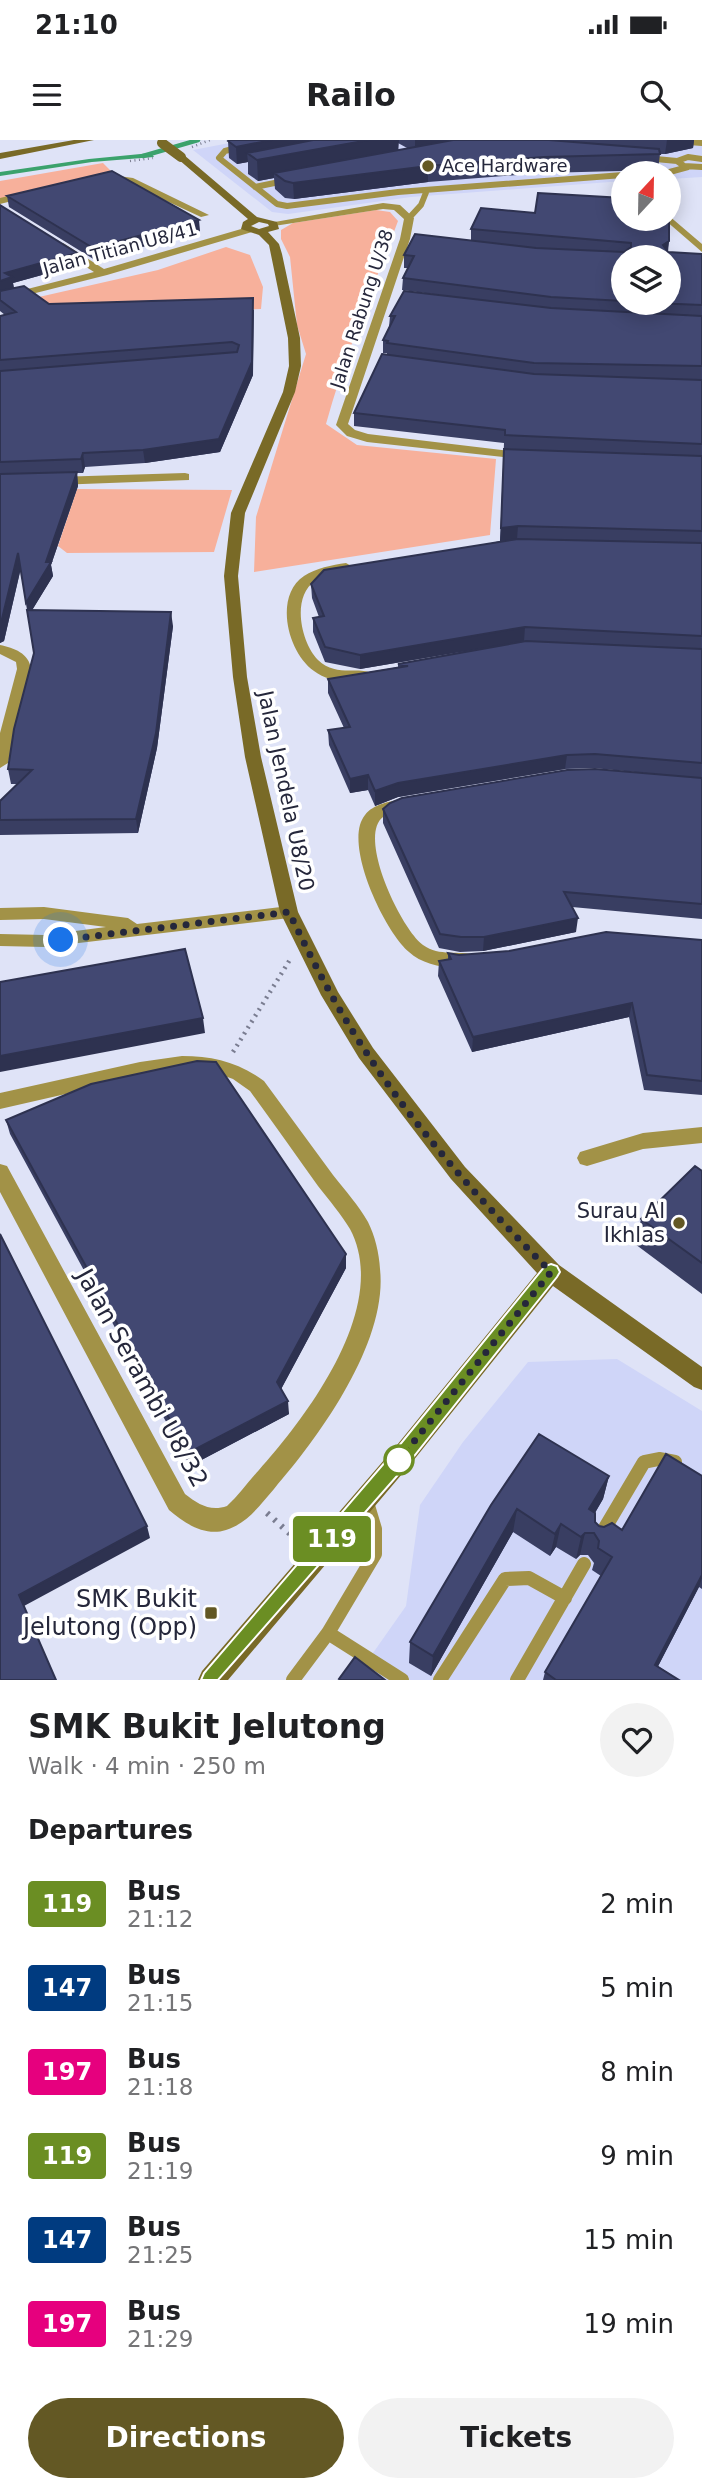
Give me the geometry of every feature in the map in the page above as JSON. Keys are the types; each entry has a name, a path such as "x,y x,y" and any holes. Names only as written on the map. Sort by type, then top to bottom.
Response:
{"street":[{"path":"0,148 41,140"},
{"path":"0,156 89,140"},
{"path":"159,142 255,220 274,223 273,228 262,232 248,230 244,225 255,220"},
{"path":"92,178 113,177 130,180 204,215"},
{"path":"0,201 40,191"},
{"name":"Jalan Rabung U/38","path":"274,223 383,206 397,207 409,218 371,360 342,425 351,433 367,438 544,458"},
{"path":"0,208 12,215"},
{"name":"Jalan Titian U8/41","path":"0,299 103,273 248,230"},
{"path":"681,230 702,250"},
{"name":"Jalan Jendela U8/20","path":"262,232 274,244 279,262 293,338 295,366 289,392 238,513 231,576 240,677 253,757 289,912 330,995 366,1053 408,1109 495,1214 551,1272 702,1380"},
{"path":"46,237 103,273"},
{"path":"405,239 418,240"},
{"path":"387,295 400,297"},
{"path":"42,481 186,477"},
{"path":"363,565 320,572 299,589 292,611 303,652 311,663 341,676 360,677 387,672"},
{"path":"0,649 17,656 23,662 24,669 0,763"},
{"path":"424,800 381,810 368,820 365,834 368,851 382,896 402,932 415,948 435,958 459,961 485,959"},
{"path":"0,940 45,941 289,912"},
{"path":"0,914 44,913 166,926"},
{"name":"Jalan Serambi U8/32","path":"0,1101 166,1065 196,1064 237,1072 257,1086 359,1226 368,1248 370,1293 360,1329 340,1377 297,1447 250,1498 226,1519 208,1521 190,1514 177,1503 0,1172"},
{"path":"587,1158 619,1145 702,1135"},
{"path":"211,1680 366,1499 551,1272"}],"lane":[{"path":"662,140 702,142"},
{"path":"252,144 230,149 219,155 221,160 277,204 287,206 426,190 611,177"},
{"path":"635,158 677,161 684,157 702,159"},
{"path":"681,163 688,167"},
{"path":"681,169 702,167"},
{"path":"233,171 246,168"},
{"path":"255,187 296,179"},
{"path":"409,218 421,205 426,190"},
{"path":"598,1540 644,1462 659,1459 684,1468"},
{"path":"293,1680 328,1633 375,1554 375,1529 366,1499"},
{"path":"517,1680 584,1564"},
{"path":"440,1680 505,1579 513,1576 531,1578 565,1598"},
{"path":"328,1633 402,1680"}],"path":[{"path":"224,1068 303,939"},
{"path":"250,1498 316,1558"}],"shaded area":[{"path":"245,140 702,140 702,177 681,178 681,161 611,161 611,182 411,197 288,214 272,212 193,150"},
{"path":"151,153 154,157 92,162 0,176 0,172"},
{"path":"103,163 113,173 0,199 0,181"},
{"path":"376,210 390,212 398,221 351,347 326,424 357,445 496,459 490,535 254,572 256,517 306,354 297,325 290,257 281,239 281,230 293,223"},
{"path":"226,247 250,255 263,287 261,309 49,316 30,299 158,270"},
{"path":"77,489 232,490 214,552 67,553 58,546"},
{"path":"617,1359 702,1411 702,1680 354,1680 406,1606 420,1505 463,1442 528,1362"}],"building":[{"path":"229,140 272,140 236,147"},
{"path":"313,140 369,140 257,160 247,153"},
{"path":"453,140 549,140 659,149 660,154 544,157 428,166 293,183 274,173"},
{"path":"112,171 199,220 93,248 7,196"},
{"path":"538,193 611,197 611,231 669,231 669,241 663,245 631,245 471,229 481,208 535,213"},
{"path":"0,205 77,253 5,273 12,277 0,281"},
{"path":"415,234 536,248 611,251 611,300 551,297 403,278 414,256 404,255"},
{"path":"681,253 702,254 702,305 681,304"},
{"path":"24,286 49,304 253,298 252,362 219,439 143,450 83,453 81,459 0,462 0,371 237,352 239,345 232,342 0,360 0,316 16,312 0,300 0,291"},
{"path":"404,291 551,308 611,311 611,315 702,316 702,366 534,363 387,343 388,341 383,340 395,316 390,316"},
{"path":"382,354 534,374 702,380 702,444 505,435 505,430 354,413"},
{"path":"504,449 702,456 702,531 518,526 501,528"},
{"path":"77,472 46,562 51,562 26,603 18,553 0,627 0,474"},
{"path":"518,539 702,543 702,636 525,627 360,655 325,647 313,618 324,616 311,584 324,570"},
{"path":"27,610 171,612 156,733 136,819 0,820 0,801 32,770 8,769 14,729 34,653"},
{"path":"526,641 702,649 702,763 595,754 567,755 398,783 375,791 368,775 350,779 328,730 350,727 328,679 408,666 398,664"},
{"path":"595,769 702,778 702,904 564,892 578,918 484,937 440,934 383,809 402,798 567,770"},
{"path":"606,932 702,940 702,1081 647,1075 632,1003 473,1037 439,961 451,959 448,953 459,955 509,951"},
{"path":"185,949 203,1018 0,1056 0,982"},
{"path":"197,1061 216,1062 346,1254 277,1382 288,1401 188,1453 6,1120 91,1084"},
{"path":"695,1166 702,1171 702,1263 641,1219"},
{"path":"0,1234 147,1526 19,1595 56,1680 0,1680"},
{"path":"539,1434 609,1476 589,1509 595,1513 595,1522 599,1526 612,1523 622,1530 666,1454 702,1476 702,1575 655,1665 679,1680 556,1680 545,1672 612,1557 598,1548 599,1541 594,1533 585,1533 581,1537 561,1524 555,1534 517,1509 433,1656 410,1642 491,1505"},
{"path":"355,1657 385,1680 339,1679"}],"waterway":[{"path":"143,156 198,140"}],"bus line":[{"name":"119","path":"211,1680 405,1453 551,1272"}],"place":[{"name":"Ace Hardware","path":"428,166"},
{"name":"Surau Al Ikhlas","path":"679,1223"},
{"name":"SMK Bukit Jelutong (Opp)","path":"211,1613"}],"route":[{"path":"61,940 289,912 330,995 366,1053 458,1173 551,1272 399,1460"}]}
